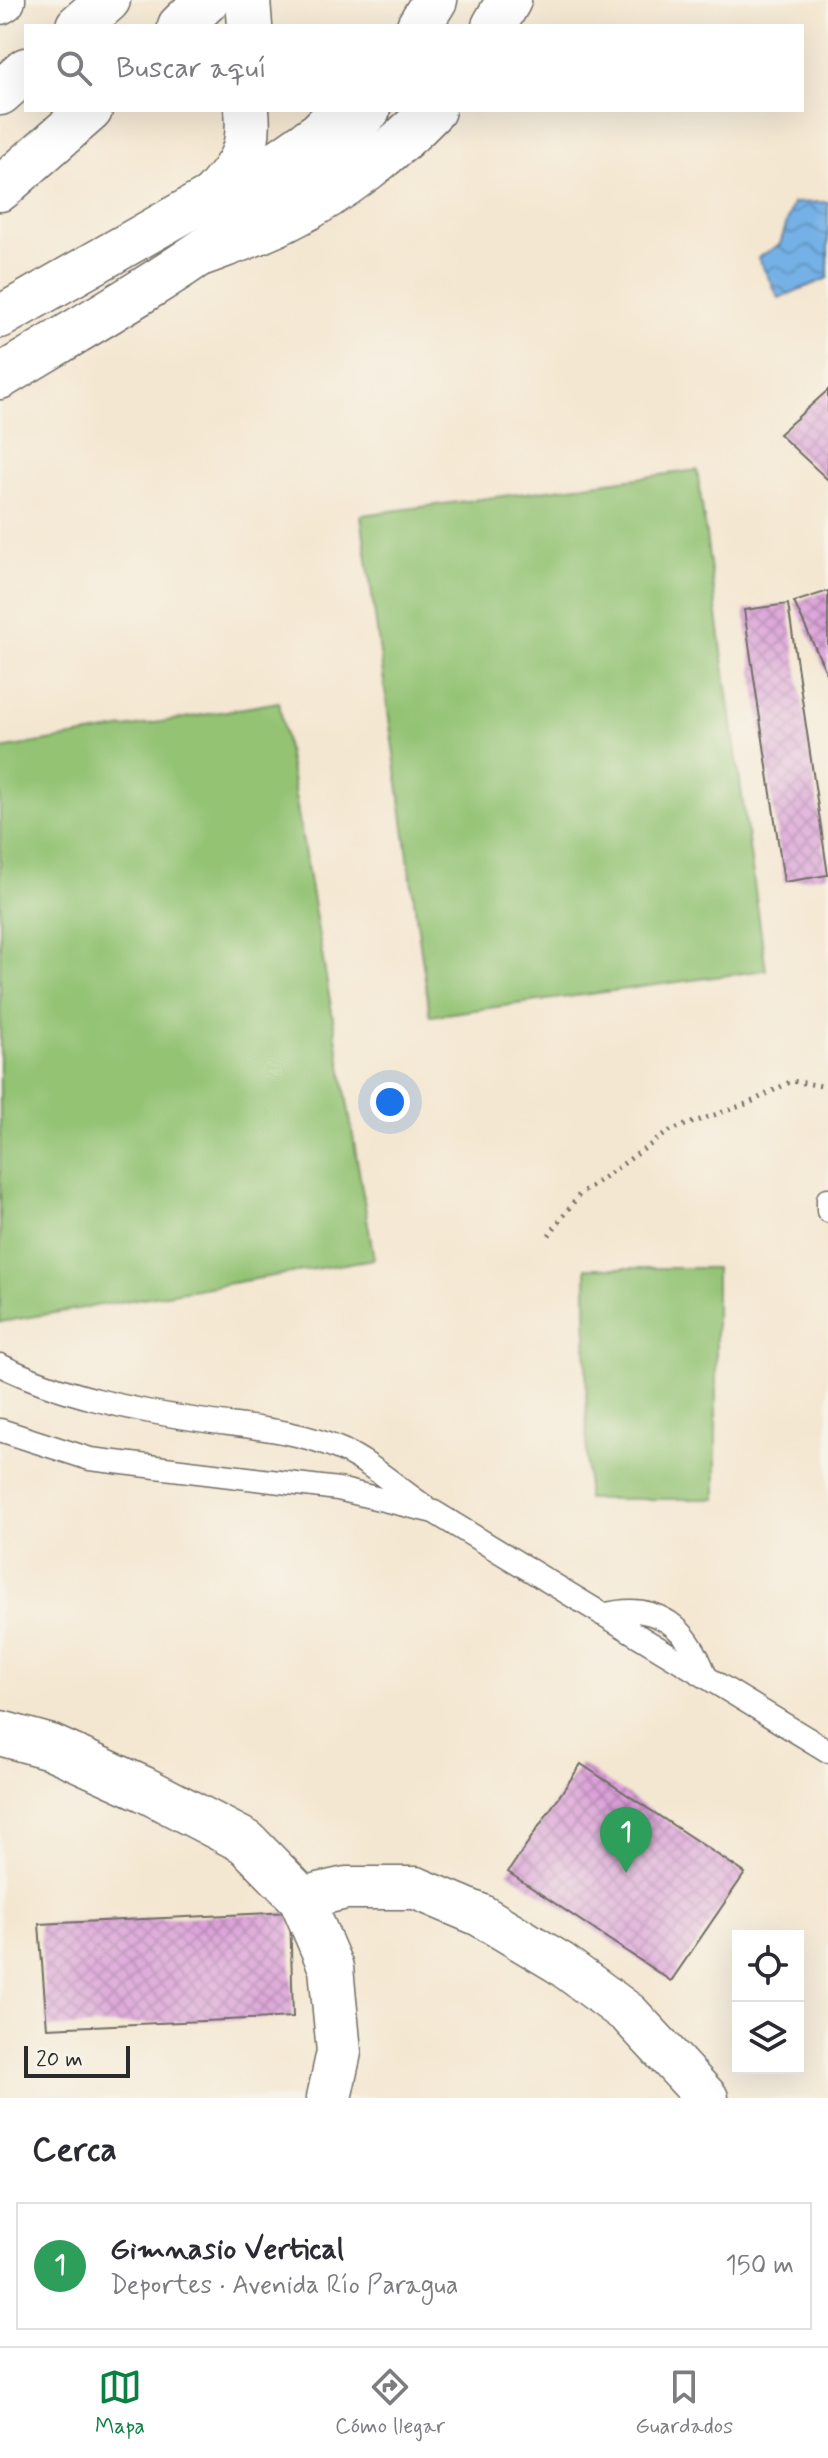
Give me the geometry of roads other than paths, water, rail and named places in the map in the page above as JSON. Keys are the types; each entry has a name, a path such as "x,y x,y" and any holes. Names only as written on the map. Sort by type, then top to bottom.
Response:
{"main road":[{"path":"80,24 108,0"},
{"path":"182,24 207,0"},
{"path":"248,0 250,24"},
{"path":"420,24 435,0"},
{"path":"495,24 509,0"},
{"path":"0,93 24,72"},
{"path":"0,189 88,112"},
{"path":"214,195 238,167 247,147 247,112"},
{"path":"0,377 203,253 299,180 339,143 366,112"},
{"path":"203,253 290,217 391,150 431,112"},
{"path":"0,1733 51,1747 144,1789 246,1842 301,1898 331,1968 339,2052 329,2098"}],"street":[{"path":"0,317 214,195 261,173 318,133 339,112"},
{"path":"301,1898 346,1888 416,1888 480,1915 560,1963 629,2014 707,2098"}],"lane":[{"path":"828,1199 828,1211"},
{"path":"0,1365 103,1402 295,1434 343,1450 434,1512 828,1751"},
{"path":"0,1430 90,1459 338,1489 434,1512"}],"water":[{"path":"828,202 828,278 779,298 758,258 780,244 793,203"}],"place":[{"name":"Gimnasio Vertical","path":"626,1873"}]}
